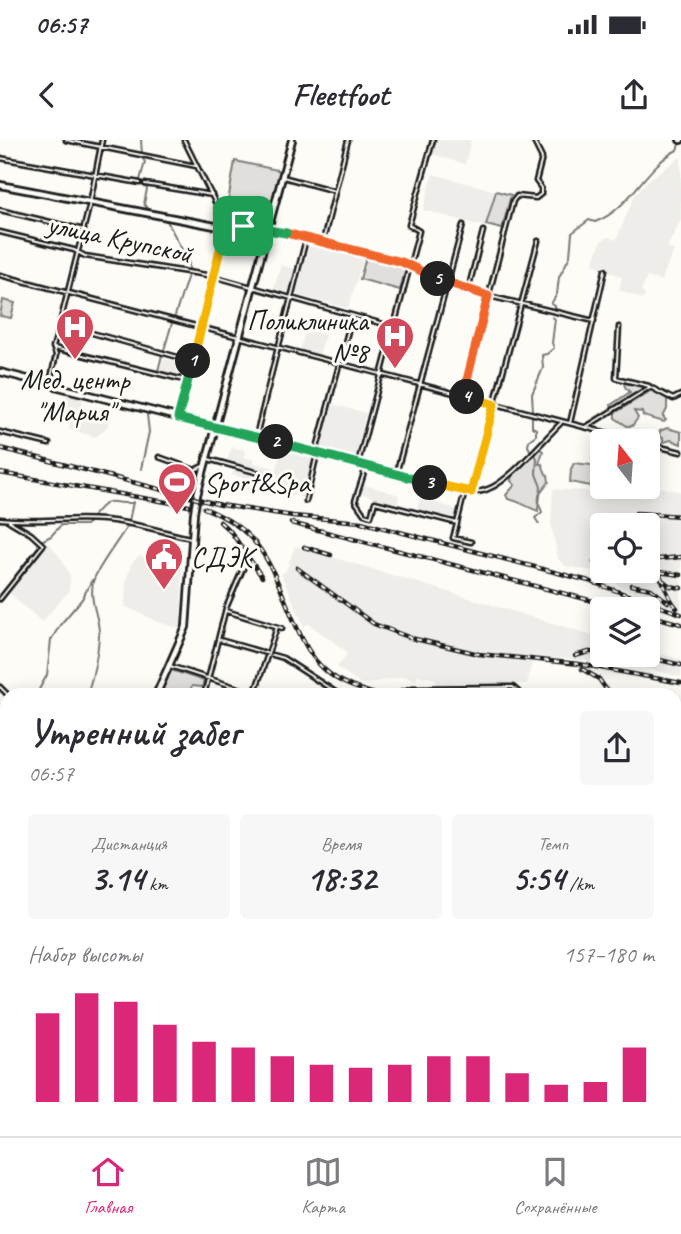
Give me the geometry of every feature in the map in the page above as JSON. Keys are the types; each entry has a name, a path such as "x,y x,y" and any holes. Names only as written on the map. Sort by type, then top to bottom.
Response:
{"main road":[{"path":"159,688 186,627 197,495 292,140"},
{"path":"0,185 222,226 267,229"},
{"path":"0,372 215,427"}],"street":[{"path":"66,140 197,166"},
{"path":"49,385 56,355 54,347 79,252 102,140"},
{"path":"178,418 222,241 222,226 212,195 184,140"},
{"path":"323,242 348,140"},
{"path":"358,464 419,231 409,225 433,140"},
{"path":"463,396 513,201 517,196 536,198 541,191 536,181 542,158 533,140"},
{"path":"0,158 140,183"},
{"path":"282,177 335,191"},
{"path":"145,184 212,195"},
{"path":"0,211 84,230"},
{"path":"396,474 463,225"},
{"path":"267,229 410,265 468,291 594,321"},
{"path":"468,291 483,231"},
{"name":"улица Крупской","path":"0,232 79,252 85,256 213,276 394,327"},
{"path":"256,437 306,238"},
{"path":"471,492 538,240"},
{"path":"570,424 605,270"},
{"path":"0,275 593,429"},
{"path":"306,500 352,315"},
{"path":"60,324 193,361"},
{"path":"619,327 615,378 645,384 673,399 681,394"},
{"path":"54,347 188,381"},
{"path":"585,427 650,387"},
{"path":"215,427 471,492 485,491 493,487 563,421"},
{"path":"0,432 49,444"},
{"path":"660,446 681,452"},
{"path":"159,457 195,470 205,466"},
{"path":"207,458 270,476"},
{"path":"366,466 355,501 364,513 371,516 375,502 457,523"},
{"path":"465,491 453,538 471,542"},
{"path":"0,519 43,522 107,520 192,539"},
{"path":"0,599 43,545 7,520"},
{"path":"206,688 225,610 245,564"},
{"path":"225,610 282,628"},
{"path":"256,688 277,627"},
{"path":"219,640 283,658 329,688"},
{"path":"169,666 236,688"},
{"path":"421,688 514,688"}],"shaded area":[{"path":"435,140 471,140 465,164 431,154"},
{"path":"679,158 681,220 667,247 674,250 661,281 647,277 641,290 645,295 643,299 619,290 622,277 593,264 601,241 608,237 616,240 635,195 647,181"},
{"path":"235,161 282,171 268,224 264,227 225,219"},
{"path":"433,174 496,191 486,227 423,210"},
{"path":"496,191 511,195 502,229 486,225"},
{"path":"310,242 364,256 348,308 296,295"},
{"path":"366,257 406,268 400,290 360,279"},
{"path":"281,265 297,270 291,294 273,289"},
{"path":"3,300 15,303 11,318 0,316"},
{"path":"310,331 325,335 319,354 300,349 305,333 309,334"},
{"path":"163,358 186,364 182,379 159,373"},
{"path":"624,383 641,385 642,389 612,408 611,405 630,392"},
{"path":"652,390 667,399 664,422 634,411 638,418 632,426 627,426 615,418 615,413"},
{"path":"66,394 83,398 81,409 110,414 108,426 96,437 69,429 70,423 60,419"},
{"path":"330,404 366,413 355,458 319,450"},
{"path":"667,428 681,432 681,444 671,440 663,442 660,431"},
{"path":"232,447 245,450 244,457 254,460 254,463 275,468 273,476 260,473 258,479 271,483 269,495 246,490 248,479 232,475 234,467 225,465"},
{"path":"281,447 315,456 304,498 277,492 274,485"},
{"path":"538,448 543,451 539,464 542,464 549,482 539,495 538,511 508,499 506,495 515,485 511,481 512,474"},
{"path":"574,463 590,465 590,486 570,482"},
{"path":"362,484 399,495 397,504 359,493"},
{"path":"660,487 681,492 681,611 660,603 660,597 645,597 616,583 660,583 660,513 590,513 590,570 567,567 558,559 551,523 553,489 590,491 590,499 660,499"},
{"path":"420,497 458,510 455,514 456,520 417,510"},
{"path":"49,543 70,576 69,591 42,622 8,592"},
{"path":"295,546 590,634 590,661 533,656 527,684 436,686 436,679 417,675 416,680 405,676 359,683 337,667 347,654 346,651 309,624 304,626 281,574 286,571"},
{"path":"139,556 182,564 181,629 158,622 125,606 126,581 131,564"},
{"path":"660,654 681,659 681,677 640,667 660,667"},
{"path":"171,670 204,681 202,687 162,688"}],"waterway":[{"path":"141,140 142,154"},
{"path":"555,310 555,306 551,304 557,294 559,277 570,256 572,233 589,220 595,222 618,208 655,167 677,150 680,142"},
{"path":"142,158 145,162 140,180 142,183"},
{"path":"143,185 147,189 144,204 149,211"},
{"path":"150,216 167,221 189,263 189,270"},
{"path":"174,319 188,275"},
{"path":"533,411 532,394 543,368 542,355 554,348 552,343 555,319 552,317"},
{"path":"164,350 172,323"},
{"path":"158,371 162,355"},
{"path":"141,469 149,432 147,415"},
{"path":"530,450 529,440 536,435 536,429 532,427 532,416"},
{"path":"533,453 537,458 536,474 541,487 539,504 542,512 535,518 539,524"},
{"path":"129,521 133,502"},
{"path":"92,517 107,503 133,503"},
{"path":"43,540 61,525 86,525 91,521"},
{"path":"89,688 99,636 92,597 93,582 128,525"},
{"path":"0,596 40,544"},
{"path":"40,688 47,675 51,640 82,599 92,580"}],"railway":[{"path":"0,448 221,505 293,516 361,522 589,581 681,614"},
{"path":"0,473 189,506"},
{"path":"204,508 224,517 253,540 271,567 311,654 331,675 357,688"},
{"path":"660,515 681,516"},
{"path":"220,522 231,532 262,577"},
{"path":"291,523 590,600"},
{"path":"304,547 331,555"},
{"path":"660,559 681,557"},
{"path":"297,568 374,624 411,638 479,654 579,664 681,683"},
{"path":"660,572 681,575"},
{"path":"660,576 677,608"},
{"path":"661,579 670,586 681,588"},
{"path":"631,585 651,589 668,602"},
{"path":"660,618 681,624"},
{"path":"575,656 590,652"},
{"path":"660,660 681,665"},
{"path":"582,669 599,679 605,688"}],"place":[{"name":"Мед. центр \"Мария\"","path":"75,361"},
{"name":"Поликлиника №8","path":"395,370"},
{"name":"Sport&Spa","path":"177,516"},
{"name":"СДЭК","path":"164,591"}],"route":[{"path":"222,226 243,226 261,227 402,262 448,284 488,296 463,396 494,404 471,492 178,418 222,241 222,226"}]}
